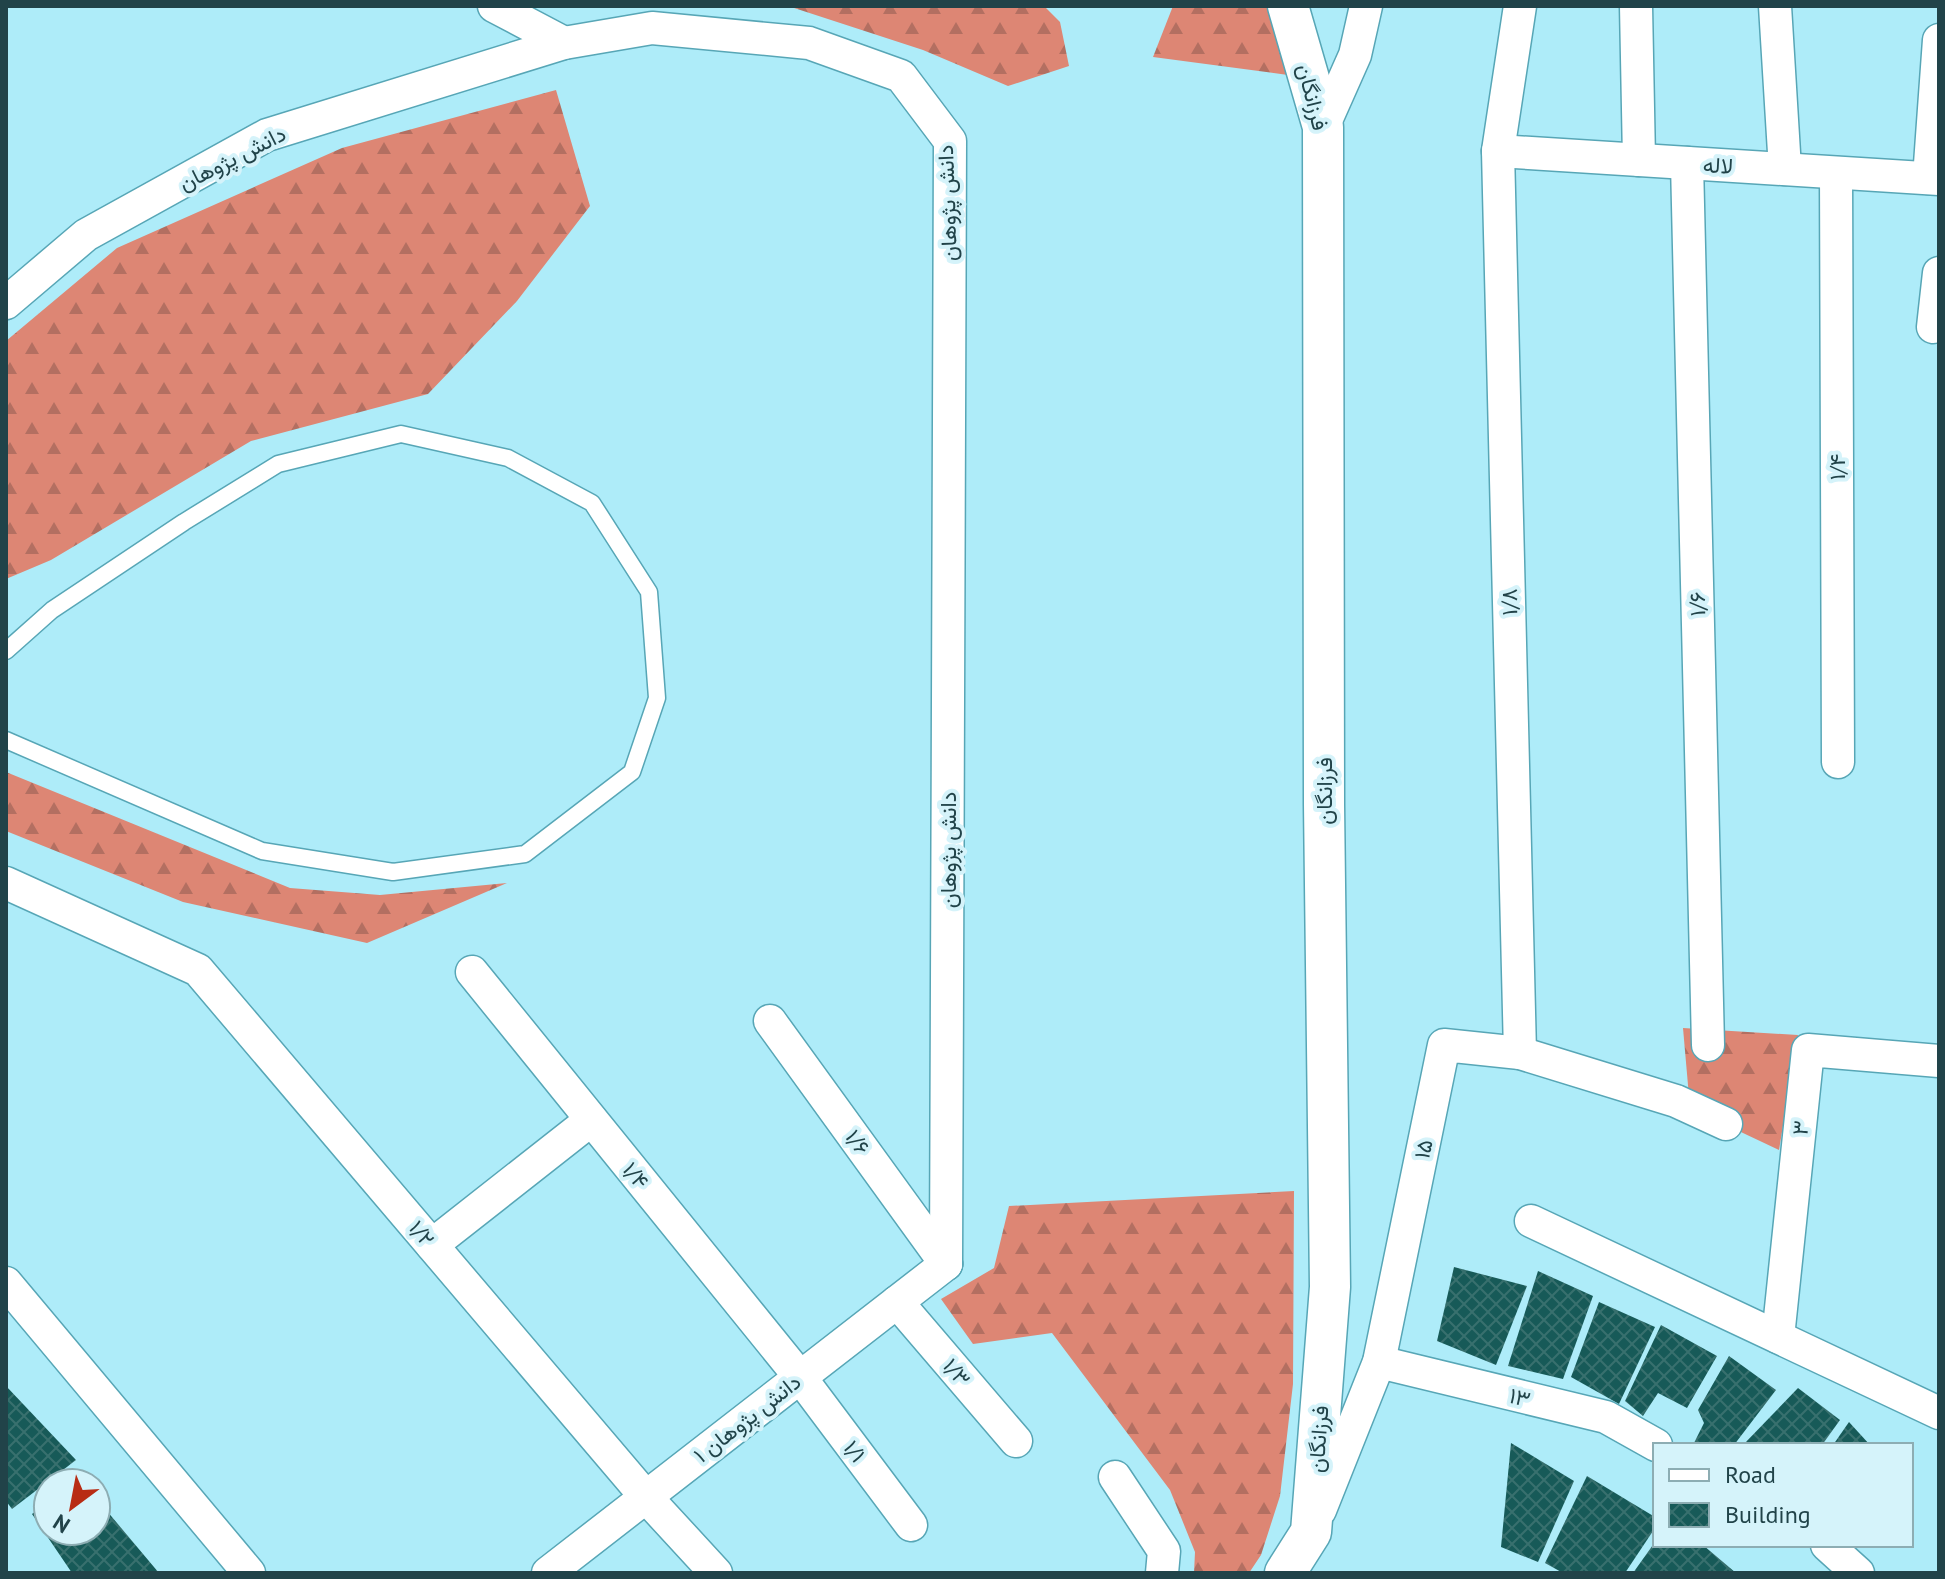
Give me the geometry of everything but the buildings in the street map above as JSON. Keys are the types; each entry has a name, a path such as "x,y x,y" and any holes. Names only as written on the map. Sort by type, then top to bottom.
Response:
{"street":[{"path":"494,6 564,43"},
{"name":"فرزانگان","path":"1285,1573 1311,1532 1330,1287 1324,804 1323,127 1288,6"},
{"path":"1323,127 1355,55 1366,6"},
{"name":"۱/۸","path":"1520,6 1498,151 1520,1053"},
{"path":"1636,6 1639,160"},
{"path":"1775,6 1785,169"},
{"name":"دانش پژوهان","path":"6,303 86,235 267,135 564,43 652,28 809,43 901,76 950,141 946,1264"},
{"path":"1934,179 1939,40"},
{"name":"لاله","path":"1498,151 1934,179"},
{"name":"۱/۶","path":"1687,163 1708,1045"},
{"name":"۱/۴","path":"1836,173 1838,762"},
{"path":"1933,327 1939,273"},
{"name":"۱/۲","path":"6,883 198,970 646,1497 716,1573"},
{"name":"۱/۴","path":"472,972 800,1377"},
{"name":"۱/۶","path":"770,1021 946,1264"},
{"name":"۱۵","path":"1311,1532 1379,1362 1444,1045 1520,1053 1676,1101 1726,1124"},
{"name":"۳","path":"1778,1337 1808,1050 1939,1061"},
{"path":"432,1245 591,1120"},
{"path":"1531,1221 1939,1413"},
{"name":"دانش پژوهان ۱","path":"548,1573 946,1264"},
{"path":"6,1283 249,1573"},
{"name":"۱/۳","path":"897,1302 1016,1441"},
{"name":"۱۳","path":"1379,1362 1606,1417 1653,1443"},
{"name":"۱/۱","path":"800,1377 911,1525"},
{"path":"1115,1477 1164,1551 1162,1573"},
{"path":"1829,1547 1858,1573"}],"lane":[{"path":"6,651 52,610 278,464 401,434 508,458 592,503 649,592 657,698 632,772 525,854 393,872 262,851 6,740"}],"green space":[{"path":"788,6 1044,6 1060,22 1069,66 1008,86 923,50"},
{"path":"1173,6 1267,6 1288,75 1153,57"},
{"path":"556,90 590,206 517,301 428,394 251,441 51,560 6,579 6,341 117,248 342,148"},
{"path":"6,772 290,888 380,895 507,883 367,943 183,902 6,831"},
{"path":"1683,1028 1798,1035 1779,1150 1690,1108"},
{"path":"1294,1191 1293,1384 1280,1496 1261,1555 1249,1573 1194,1573 1195,1552 1170,1490 1052,1333 973,1344 941,1299 994,1268 1009,1206"}]}
